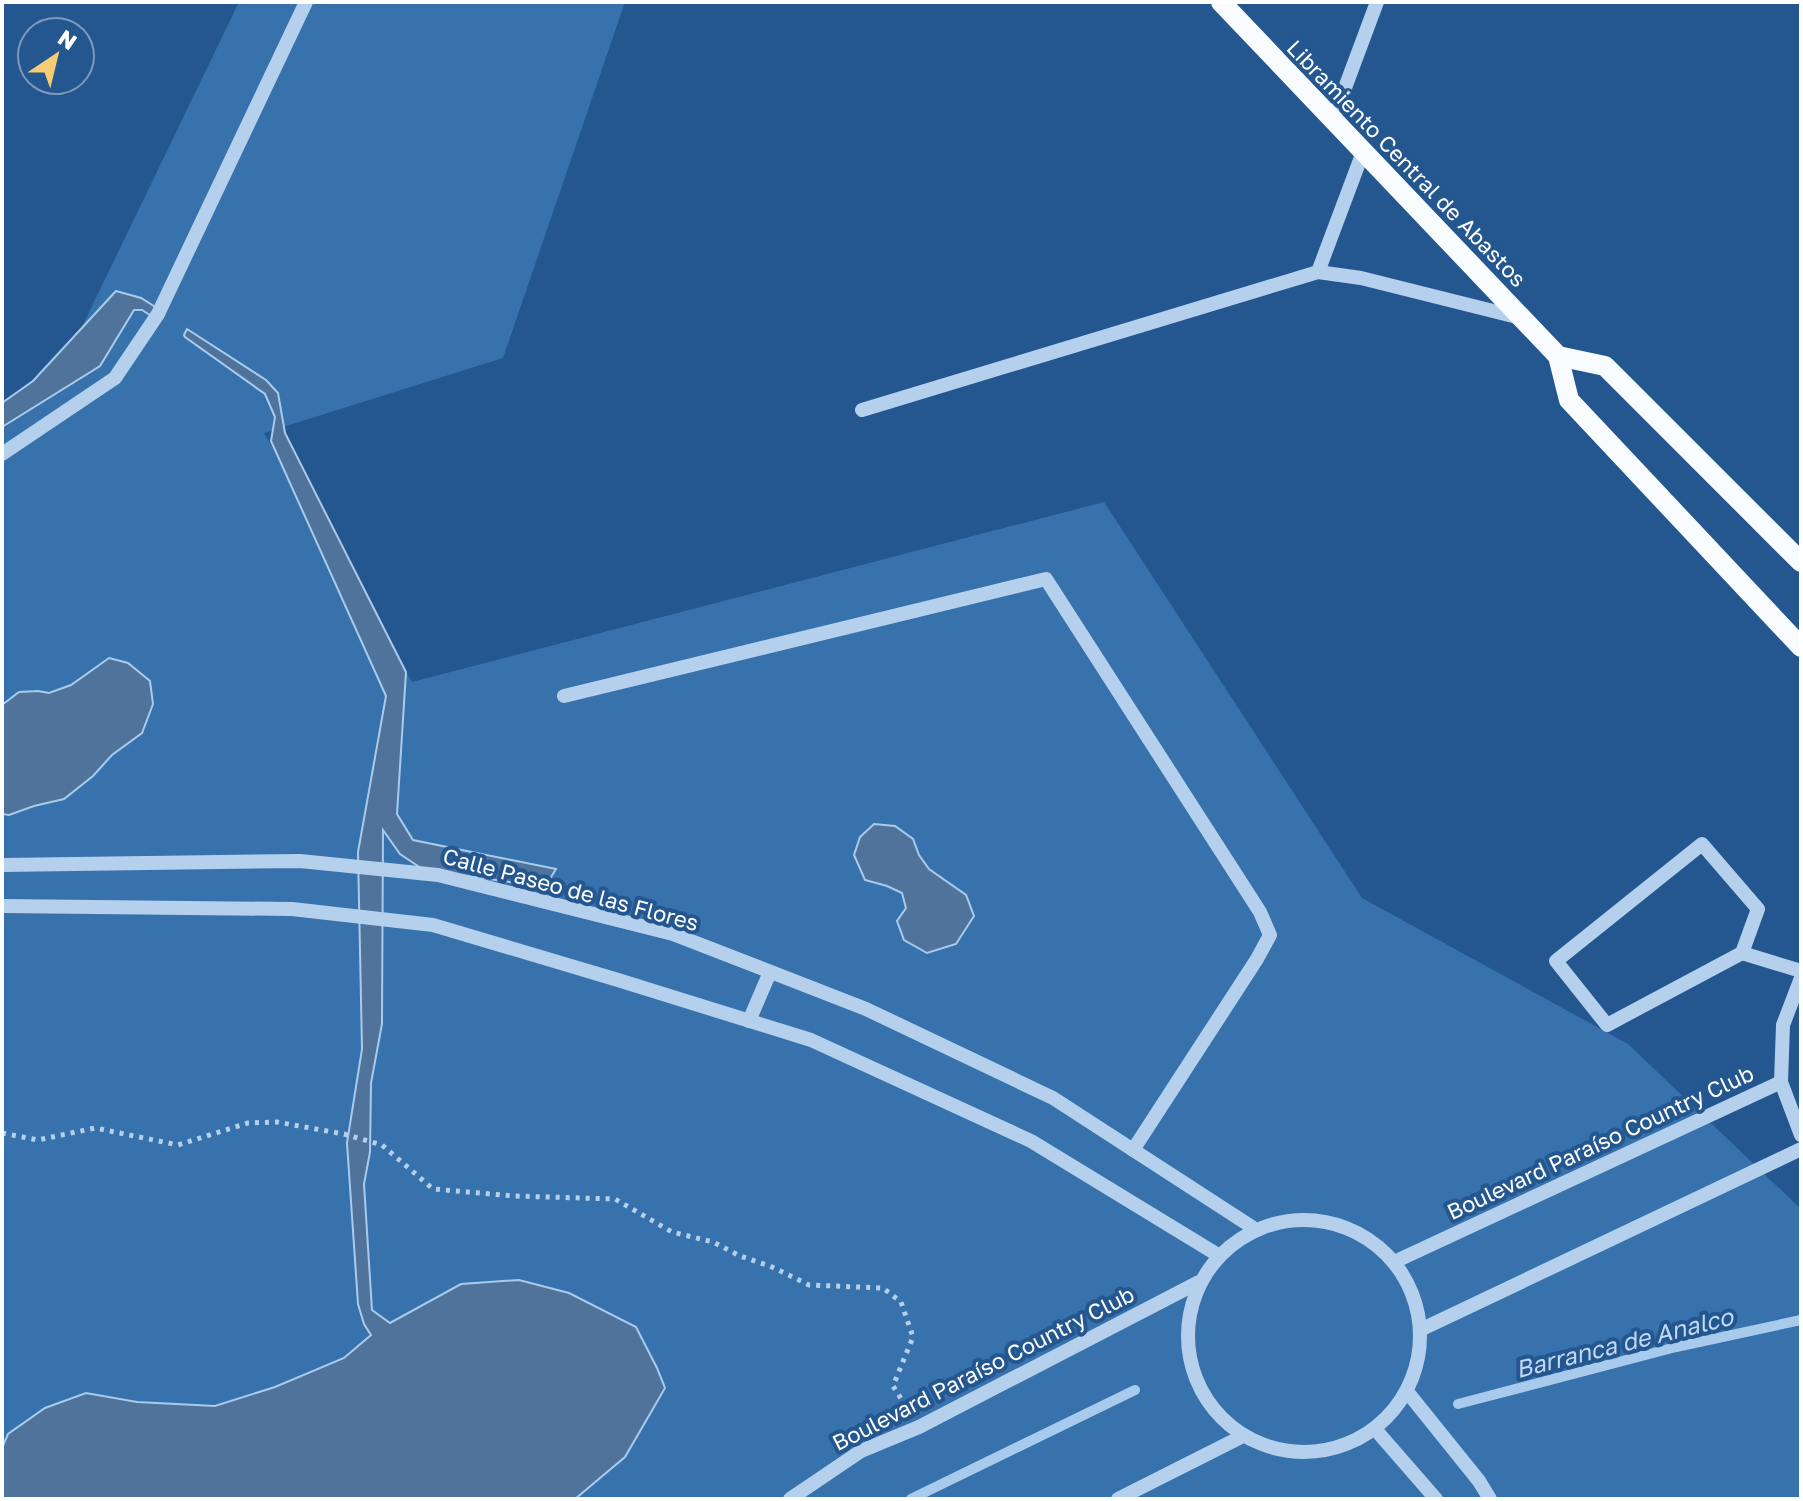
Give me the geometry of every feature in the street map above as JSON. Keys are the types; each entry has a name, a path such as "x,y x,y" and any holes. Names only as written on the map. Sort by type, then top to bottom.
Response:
{"main road":[{"name":"Libramiento Central de Abastos","path":"1221,2 1558,356"},
{"path":"1801,562 1605,366 1558,356 1569,400 1801,647"}],"street":[{"path":"2,454 115,378 150,327 306,2"},
{"path":"1333,120 1377,2"},
{"path":"1318,272 1363,152"},
{"path":"862,410 1318,272 1361,278 1522,319"},
{"path":"564,696 1046,579 1260,912 1270,935 1133,1150"},
{"path":"1742,953 1758,909 1702,844 1556,961 1607,1025 1742,953 1801,971"},
{"name":"Calle Paseo de las Flores","path":"2,865 300,861 438,875 673,934 866,1009 1053,1098 1252,1227"},
{"path":"2,906 292,909 433,925 811,1040 1031,1141 1218,1255"},
{"path":"749,1021 770,972"},
{"path":"1801,978 1783,1025 1781,1082 1801,1135"},
{"name":"Boulevard Paraíso Country Club","path":"1394,1262 1781,1082"},
{"path":"1420,1330 1801,1149"},
{"path":"1308,1219 1340,1225 1369,1240 1394,1262 1412,1294 1420,1330 1416,1369 1409,1394 1375,1429 1344,1446 1310,1453 1275,1450 1243,1436 1215,1413 1196,1383 1187,1348 1199,1282 1218,1255 1252,1227 1308,1219"},
{"name":"Boulevard Paraíso Country Club","path":"790,1499 861,1451 919,1427 1199,1282"},
{"path":"1409,1394 1490,1499"},
{"path":"1375,1429 1436,1499"},
{"path":"1118,1499 1243,1436"}],"path":[{"path":"2,1133 38,1140 95,1128 178,1145 248,1123 277,1122 344,1134 382,1145 433,1189 514,1196 615,1199 672,1232 713,1242 809,1285 883,1288 901,1302 913,1337 893,1386 919,1427"}],"shaded area":[{"path":"239,2 625,2 503,358 264,433 412,682 1104,502 1362,898 1628,1044 1801,1209 1801,1499 2,1499 2,401 65,362"},
{"path":"116,291 141,298 160,310 153,317 142,310 134,310 100,366 2,427 2,403 33,381"},
{"path":"187,329 266,380 278,393 285,433 406,672 397,814 413,840 556,869 545,887 424,870 400,854 383,830 382,1024 371,1083 370,1152 364,1184 372,1310 390,1323 461,1284 519,1280 569,1293 636,1327 665,1388 625,1457 575,1499 2,1499 2,1448 8,1434 45,1408 86,1393 137,1402 215,1406 275,1387 344,1358 371,1335 358,1304 347,1143 362,1049 358,852 386,696 271,441 275,417 265,394 185,337"},
{"path":"109,658 128,663 150,681 153,704 142,733 112,755 93,776 64,799 9,815 2,814 2,705 19,692 49,693 71,685"},
{"path":"874,824 895,826 913,839 929,869 966,895 974,916 956,944 927,953 904,940 897,921 906,908 902,893 865,880 854,855 860,837"}],"waterway":[{"name":"Barranca de Analco","path":"1458,1404 1676,1347 1801,1320"},
{"path":"911,1499 1135,1390"}]}
